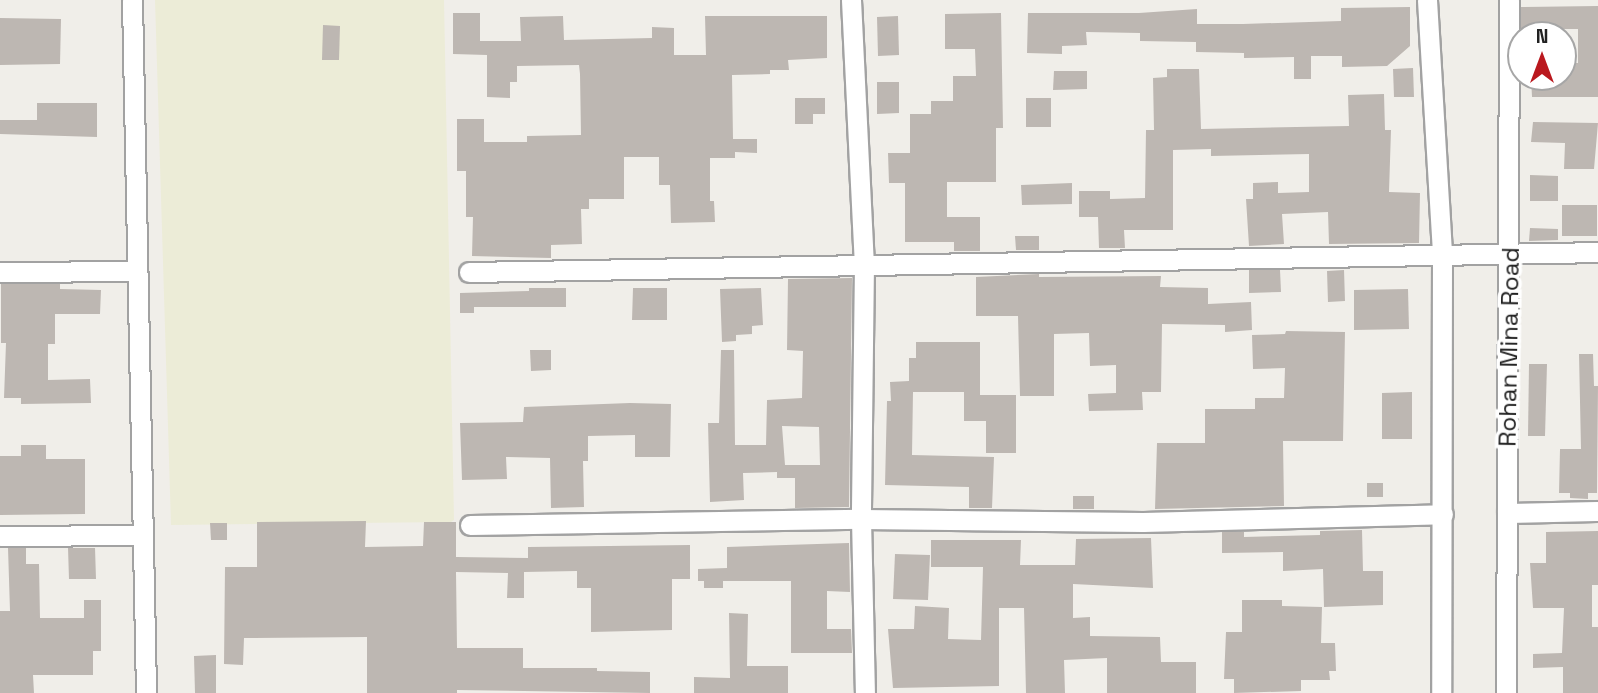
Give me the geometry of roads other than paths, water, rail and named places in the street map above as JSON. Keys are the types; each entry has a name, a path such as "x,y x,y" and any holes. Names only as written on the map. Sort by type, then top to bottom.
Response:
{"street":[{"path":"132,0 146,693"},
{"path":"851,0 864,263 861,519 864,693"},
{"path":"1427,0 1442,255 1441,693"},
{"name":"Rohan Mina Road","path":"1506,693 1509,0"},
{"path":"469,272 1598,252"},
{"path":"0,272 137,271"},
{"path":"1507,513 1598,511"},
{"path":"470,525 861,519 1143,522 1443,514"},
{"path":"0,536 143,536"}]}
